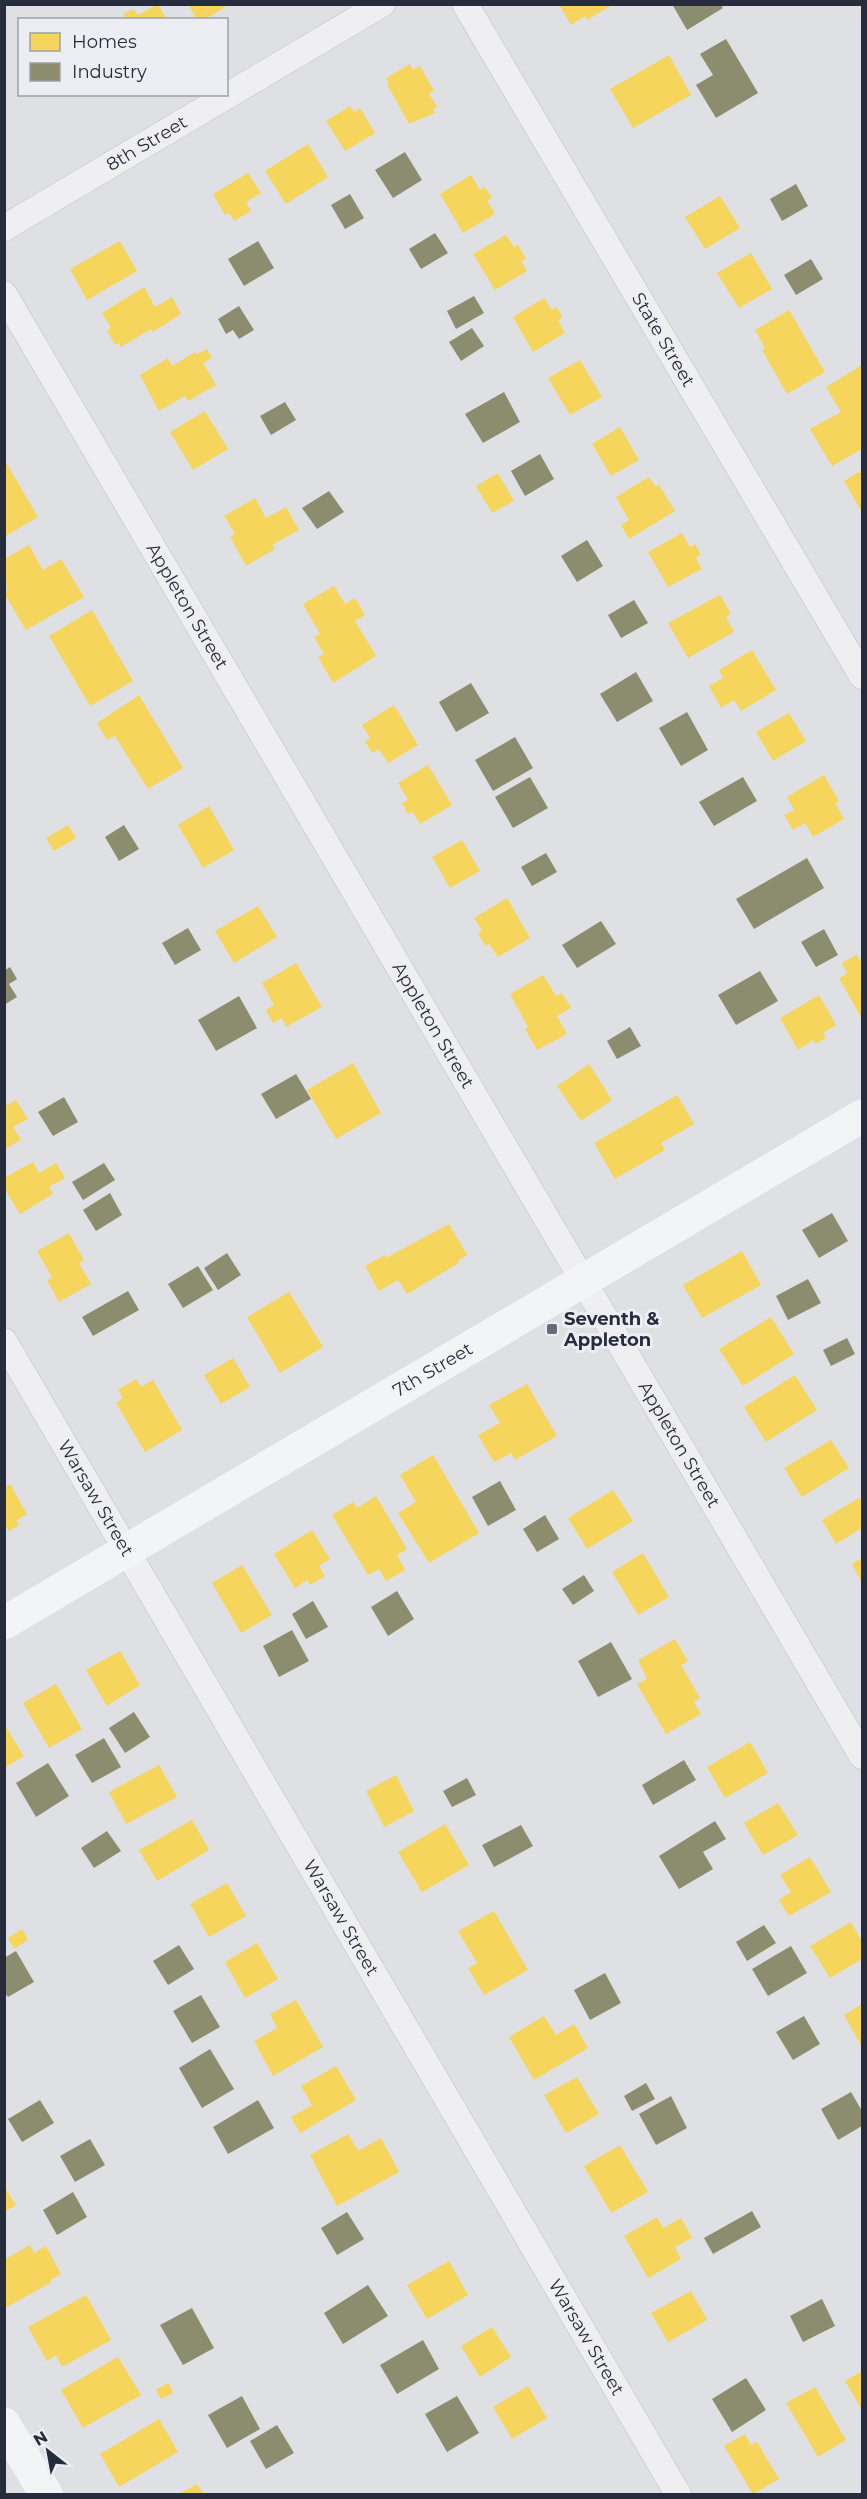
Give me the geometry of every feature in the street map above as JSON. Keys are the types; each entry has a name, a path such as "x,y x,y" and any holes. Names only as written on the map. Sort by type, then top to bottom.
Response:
{"street":[{"name":"8th Street","path":"228,95 382,4"},
{"name":"State Street","path":"465,4 862,676"},
{"name":"8th Street","path":"4,228 227,96"},
{"name":"Appleton Street","path":"4,294 862,1756"},
{"name":"7th Street","path":"4,1623 862,1116"},
{"name":"Warsaw Street","path":"4,1341 678,2494"},
{"path":"4,2424 46,2494"}],"building: Homes":[{"path":"158,4 166,18 125,18 123,14 134,9 138,15"},
{"path":"188,4 230,4 207,18 196,18"},
{"path":"559,4 614,4 587,20 585,16 571,25"},
{"path":"669,55 691,95 633,128 610,89"},
{"path":"410,64 413,70 420,66 434,91 429,94 437,107 433,110 435,113 409,124 386,78"},
{"path":"350,106 354,112 360,108 375,133 345,151 326,121"},
{"path":"308,144 328,177 286,204 265,171"},
{"path":"248,173 261,193 246,202 251,211 234,221 229,213 225,215 213,194"},
{"path":"471,175 480,190 485,187 492,198 487,201 495,214 463,233 440,194"},
{"path":"720,196 740,228 705,249 685,217"},
{"path":"506,235 514,247 518,245 526,259 521,261 527,271 495,290 473,254"},
{"path":"120,241 137,271 87,300 70,269"},
{"path":"751,253 772,289 739,308 717,273"},
{"path":"144,287 155,307 172,297 181,314 153,332 151,329 121,347 119,343 115,345 107,330 111,328 102,313"},
{"path":"544,298 552,310 557,307 562,317 558,320 565,333 533,352 513,317"},
{"path":"789,310 825,372 787,394 762,350 765,348 755,330"},
{"path":"207,349 212,358 203,363 216,385 188,401 185,396 159,411 140,375 168,358 172,366 195,352 197,354"},
{"path":"580,360 602,397 570,415 548,378"},
{"path":"862,365 862,449 832,466 810,429 841,412 826,387"},
{"path":"205,411 228,449 193,470 170,432"},
{"path":"620,427 639,460 611,476 592,444"},
{"path":"7,464 38,517 4,537 4,466"},
{"path":"862,470 862,512 844,481"},
{"path":"498,473 514,501 492,513 476,486"},
{"path":"649,477 656,487 659,485 675,511 629,539 621,525 629,520 616,497"},
{"path":"255,498 266,518 286,507 299,530 272,545 275,549 246,566 230,537 235,534 224,516"},
{"path":"682,533 690,547 695,544 701,555 696,558 702,569 668,587 648,552"},
{"path":"29,545 43,570 61,559 84,597 26,630 4,593 7,591 4,559"},
{"path":"334,586 345,604 355,598 365,615 355,621 376,656 333,683 318,657 324,654 314,637 320,634 303,604"},
{"path":"720,595 731,614 726,617 734,632 688,658 668,623"},
{"path":"92,610 133,681 90,706 49,636"},
{"path":"752,650 776,690 741,711 734,700 721,708 709,686 723,678 719,670"},
{"path":"139,695 183,768 148,789 115,736 107,740 97,723"},
{"path":"394,705 418,745 388,763 379,749 372,753 365,741 370,738 362,725"},
{"path":"789,713 806,741 773,761 756,732"},
{"path":"428,765 452,805 420,824 413,812 408,814 402,803 408,800 398,783"},
{"path":"824,775 839,801 835,803 844,819 813,837 805,823 793,830 784,815 794,810 787,797"},
{"path":"209,806 234,850 203,868 178,825"},
{"path":"68,825 76,838 54,851 46,838"},
{"path":"462,840 480,871 450,888 432,857"},
{"path":"507,898 530,938 498,957 489,944 485,946 478,933 482,931 474,918"},
{"path":"258,906 277,937 234,963 215,931"},
{"path":"856,955 862,962 862,1019 839,978 847,974 842,963"},
{"path":"296,963 322,1007 286,1027 282,1018 273,1023 266,1010 274,1005 262,983"},
{"path":"543,975 556,996 562,993 571,1008 557,1016 567,1034 537,1050 525,1029 528,1027 510,994"},
{"path":"819,995 836,1025 823,1033 826,1038 815,1044 813,1040 798,1050 780,1018"},
{"path":"353,1063 381,1113 336,1139 307,1090"},
{"path":"589,1064 612,1100 581,1121 557,1086"},
{"path":"677,1095 694,1124 661,1143 665,1150 615,1179 594,1143"},
{"path":"16,1100 28,1119 13,1127 21,1140 5,1149 5,1106"},
{"path":"33,1162 39,1173 56,1163 65,1178 49,1187 53,1194 20,1214 4,1188 4,1178"},
{"path":"449,1224 467,1255 458,1261 459,1263 407,1294 398,1280 379,1291 365,1266 385,1255 386,1258"},
{"path":"69,1233 84,1260 79,1263 91,1284 59,1302 47,1280 52,1277 37,1251"},
{"path":"742,1251 761,1285 702,1318 683,1285"},
{"path":"289,1292 323,1347 280,1373 247,1317"},
{"path":"771,1317 794,1354 743,1386 719,1349"},
{"path":"233,1358 250,1387 221,1404 204,1375"},
{"path":"795,1375 817,1410 766,1442 744,1407"},
{"path":"136,1379 141,1387 153,1380 182,1430 145,1452 116,1403 123,1398 118,1390"},
{"path":"527,1384 557,1436 515,1460 511,1453 494,1462 478,1435 500,1423 489,1405"},
{"path":"831,1440 849,1468 802,1497 784,1468"},
{"path":"433,1455 479,1533 429,1563 398,1513 416,1502 400,1475"},
{"path":"10,1484 27,1514 16,1521 19,1525 9,1531 4,1525 4,1488"},
{"path":"613,1490 633,1521 587,1549 568,1518"},
{"path":"376,1496 407,1549 397,1555 405,1570 386,1581 379,1569 368,1575 332,1515 353,1502 357,1508"},
{"path":"859,1498 862,1503 862,1528 836,1544 822,1520"},
{"path":"312,1530 330,1559 319,1566 325,1576 310,1585 307,1580 295,1588 274,1554"},
{"path":"643,1553 669,1597 638,1615 612,1572"},
{"path":"862,1558 862,1583 852,1564"},
{"path":"242,1565 272,1615 241,1633 212,1583"},
{"path":"675,1639 688,1661 681,1665 700,1698 694,1702 701,1714 666,1734 637,1684 647,1679 638,1660"},
{"path":"120,1651 140,1685 107,1706 86,1670"},
{"path":"56,1684 82,1729 49,1748 23,1703"},
{"path":"4,1724 24,1756 4,1768"},
{"path":"750,1742 768,1773 725,1798 707,1767"},
{"path":"159,1765 177,1797 126,1824 109,1792"},
{"path":"396,1775 414,1811 384,1827 366,1791"},
{"path":"778,1803 798,1835 763,1855 744,1823"},
{"path":"192,1820 209,1850 157,1881 139,1850"},
{"path":"445,1824 469,1865 422,1892 398,1852"},
{"path":"810,1857 831,1892 789,1916 779,1900 791,1892 780,1875"},
{"path":"227,1883 246,1916 209,1937 190,1904"},
{"path":"494,1911 528,1970 484,1995 468,1968 477,1963 458,1931"},
{"path":"851,1922 862,1942 862,1959 830,1978 810,1946"},
{"path":"22,1929 28,1940 14,1949 8,1938"},
{"path":"257,1943 278,1979 245,1998 225,1962"},
{"path":"296,2000 323,2047 273,2076 254,2041 277,2028 270,2014"},
{"path":"862,2004 862,2047 844,2015"},
{"path":"544,2016 556,2035 574,2024 588,2048 534,2080 509,2037"},
{"path":"336,2066 356,2100 300,2133 291,2117 312,2105 301,2086"},
{"path":"577,2077 599,2114 566,2133 544,2095"},
{"path":"348,2134 358,2151 381,2138 399,2172 337,2206 310,2155"},
{"path":"620,2145 648,2192 611,2213 584,2166"},
{"path":"4,2186 16,2205 4,2212"},
{"path":"657,2217 663,2228 681,2218 692,2238 675,2247 681,2259 648,2278 624,2236"},
{"path":"30,2245 34,2253 46,2246 61,2274 50,2280 52,2282 7,2307 4,2302 4,2260"},
{"path":"449,2261 468,2295 427,2319 407,2285"},
{"path":"691,2291 707,2320 668,2342 651,2313"},
{"path":"86,2295 111,2340 62,2367 56,2355 47,2361 28,2327"},
{"path":"492,2327 511,2357 480,2377 461,2346"},
{"path":"118,2357 141,2395 83,2428 61,2390"},
{"path":"862,2371 862,2410 845,2381"},
{"path":"169,2383 173,2393 161,2399 156,2389"},
{"path":"528,2386 547,2418 512,2439 493,2407"},
{"path":"815,2387 846,2440 818,2457 786,2403"},
{"path":"159,2419 178,2452 119,2487 100,2454"},
{"path":"745,2434 751,2445 757,2442 779,2479 753,2494 724,2446"},
{"path":"197,2484 204,2494 179,2494"}],"building: Industry":[{"path":"672,4 720,4 723,8 687,30"},
{"path":"726,39 758,93 716,118 696,85 713,75 700,54"},
{"path":"405,152 422,180 393,198 375,170"},
{"path":"796,184 808,206 782,221 770,199"},
{"path":"350,194 364,218 345,229 331,205"},
{"path":"435,233 448,253 421,269 409,249"},
{"path":"258,241 274,268 244,286 228,259"},
{"path":"811,259 823,279 796,295 784,275"},
{"path":"474,296 484,313 456,329 447,311"},
{"path":"239,306 254,330 239,339 233,330 226,334 218,319"},
{"path":"472,328 484,346 461,361 449,342"},
{"path":"504,392 520,422 483,443 465,414"},
{"path":"285,402 296,420 271,435 260,416"},
{"path":"540,454 554,479 525,496 511,471"},
{"path":"329,491 344,512 317,529 302,508"},
{"path":"587,540 603,566 577,582 561,556"},
{"path":"634,600 648,623 621,638 608,615"},
{"path":"636,672 653,701 617,722 600,694"},
{"path":"471,683 489,713 456,732 439,702"},
{"path":"687,712 708,750 681,766 659,728"},
{"path":"515,737 533,768 493,791 475,760"},
{"path":"530,777 548,808 513,828 495,797"},
{"path":"743,777 757,801 714,826 699,802"},
{"path":"124,825 139,849 119,861 105,837"},
{"path":"546,853 557,872 532,886 521,867"},
{"path":"807,858 824,888 754,929 736,899"},
{"path":"601,921 616,944 577,968 562,945"},
{"path":"188,928 201,950 175,965 162,943"},
{"path":"824,929 838,955 816,967 801,942"},
{"path":"10,967 17,979 9,984 17,997 4,1005 4,971"},
{"path":"760,971 778,1001 736,1025 718,995"},
{"path":"239,996 257,1028 216,1051 198,1020"},
{"path":"630,1027 641,1046 617,1059 607,1041"},
{"path":"296,1074 311,1099 276,1119 261,1094"},
{"path":"64,1097 78,1122 53,1136 38,1112"},
{"path":"104,1163 115,1180 83,1200 72,1182"},
{"path":"110,1193 122,1215 96,1231 83,1210"},
{"path":"832,1213 848,1241 819,1258 802,1230"},
{"path":"227,1253 241,1275 218,1290 204,1268"},
{"path":"198,1266 213,1290 183,1308 168,1284"},
{"path":"808,1279 821,1303 788,1320 776,1296"},
{"path":"128,1291 139,1310 93,1336 82,1317"},
{"path":"847,1338 855,1354 831,1366 823,1350"},
{"path":"500,1481 516,1510 488,1526 472,1497"},
{"path":"545,1515 559,1539 537,1552 523,1529"},
{"path":"584,1575 594,1591 573,1605 562,1589"},
{"path":"397,1591 414,1619 388,1636 371,1607"},
{"path":"313,1601 328,1627 306,1639 292,1614"},
{"path":"292,1630 309,1661 279,1677 263,1646"},
{"path":"611,1642 632,1679 598,1697 578,1661"},
{"path":"134,1712 150,1737 125,1753 109,1728"},
{"path":"104,1738 121,1767 92,1783 75,1755"},
{"path":"684,1760 696,1780 653,1805 642,1785"},
{"path":"48,1763 69,1796 36,1817 16,1783"},
{"path":"467,1778 476,1795 452,1807 443,1791"},
{"path":"715,1821 726,1839 703,1852 713,1869 679,1889 659,1856"},
{"path":"521,1825 533,1846 494,1867 482,1845"},
{"path":"107,1831 121,1851 94,1868 81,1848"},
{"path":"764,1925 776,1943 747,1961 736,1942"},
{"path":"179,1945 194,1969 168,1985 153,1961"},
{"path":"791,1946 807,1973 768,1996 752,1969"},
{"path":"16,1951 34,1982 8,1997 4,1992 4,1958"},
{"path":"605,1973 621,2003 590,2020 574,1990"},
{"path":"201,1995 220,2027 192,2043 173,2011"},
{"path":"804,2016 820,2044 793,2060 776,2032"},
{"path":"210,2049 234,2089 202,2108 179,2068"},
{"path":"646,2083 655,2099 632,2111 624,2096"},
{"path":"851,2092 862,2111 862,2126 838,2140 821,2109"},
{"path":"671,2096 687,2128 656,2145 639,2114"},
{"path":"40,2100 54,2123 22,2142 8,2119"},
{"path":"258,2100 274,2128 228,2154 213,2127"},
{"path":"90,2139 105,2165 75,2182 60,2156"},
{"path":"73,2192 87,2217 57,2235 43,2210"},
{"path":"752,2211 761,2227 713,2254 704,2238"},
{"path":"347,2212 364,2239 337,2255 321,2228"},
{"path":"368,2285 388,2316 343,2344 324,2313"},
{"path":"822,2299 835,2326 803,2342 790,2316"},
{"path":"192,2308 214,2348 183,2365 160,2325"},
{"path":"423,2340 439,2369 397,2394 380,2365"},
{"path":"746,2378 766,2410 732,2432 712,2399"},
{"path":"242,2396 260,2429 227,2448 208,2415"},
{"path":"457,2396 479,2433 447,2452 425,2414"},
{"path":"277,2425 294,2453 266,2469 250,2441"}],"place":[{"name":"Seventh & Appleton","path":"552,1329"}]}
